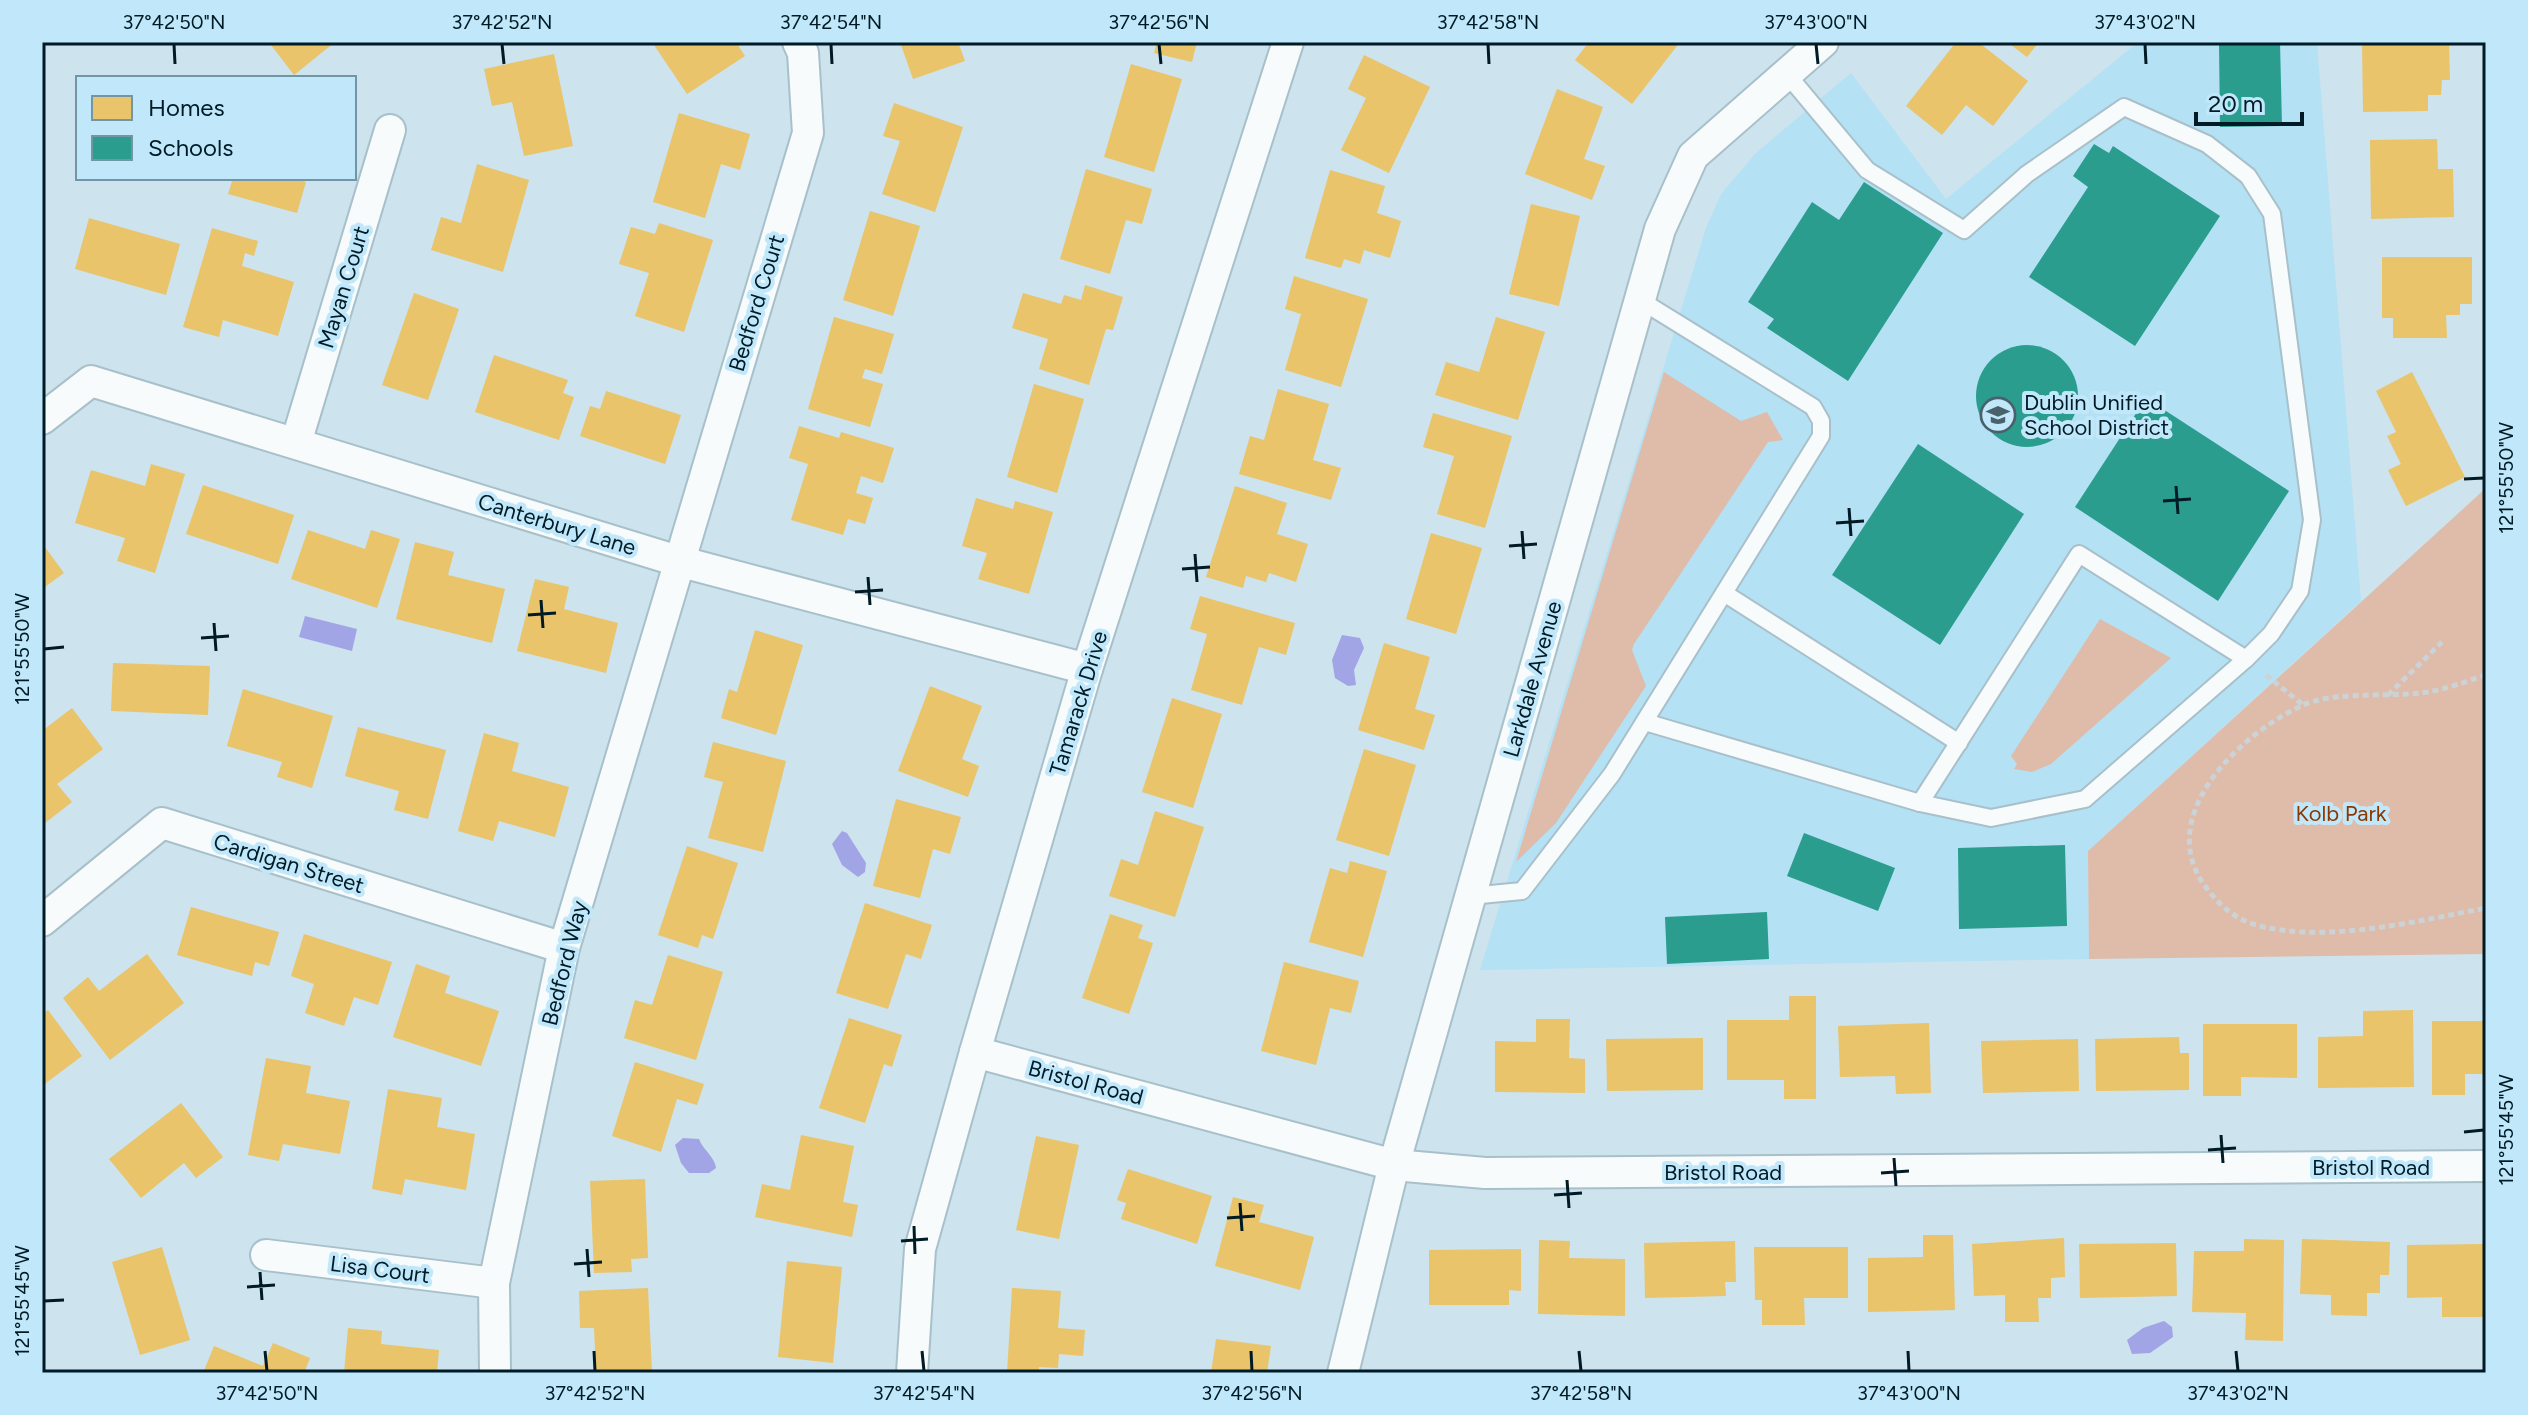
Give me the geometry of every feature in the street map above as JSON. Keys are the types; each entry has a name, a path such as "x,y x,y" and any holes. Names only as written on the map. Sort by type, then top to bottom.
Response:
{"street":[{"name":"Bedford Court","path":"678,561 808,133 803,53 798,42"},
{"name":"Tamarack Drive","path":"912,1373 920,1249 975,1052 1087,669 1288,42"},
{"name":"Larkdale Avenue","path":"1343,1373 1394,1165 1660,229 1693,156 1823,42"},
{"name":"Mayan Court","path":"296,443 390,130"},
{"name":"Canterbury Lane","path":"42,419 91,381 678,561 1087,669"},
{"name":"Bedford Way","path":"495,1373 494,1283 564,948 678,561"},
{"name":"Cardigan Street","path":"42,921 162,823 564,948"},
{"name":"Bristol Road","path":"975,1052 1394,1165 1485,1173 2486,1166"},
{"name":"Lisa Court","path":"266,1255 494,1283"}],"lane":[{"path":"1645,722 1920,803 1991,818 2085,799 2246,659 2271,634 2300,591 2312,520 2272,214 2248,176 2207,144 2124,107 2027,174 1964,230 1867,170 1786,73"},
{"path":"1470,896 1522,891 1612,774 1821,436 1821,421 1813,407 1640,300"},
{"path":"1920,803 2079,554 2246,659"},
{"path":"1724,593 1959,743"}],"path":[{"path":"2388,695 2442,642"},
{"path":"2246,659 2303,705"},
{"path":"2486,675 2452,687 2303,705 2254,736 2213,777 2191,815 2189,857 2201,882 2217,902 2235,917 2258,925 2325,931 2402,924 2486,908"}],"shaded area":[{"name":"Dublin Unified School District","path":"2138,42 2317,42 2361,601 2088,851 2089,959 1480,970 1706,228 1721,194 1756,153 1851,73 1946,199"}],"green space":[{"path":"1664,372 1741,421 1767,412 1783,440 1768,442 1634,644 1632,650 1646,686 1556,823 1516,862"},
{"name":"Kolb Park","path":"2486,488 2486,954 2089,959 2088,851"},
{"path":"2100,619 2171,658 2051,764 2032,772 2014,769 2017,764 2011,756"}],"water":[{"path":"305,616 357,629 352,651 299,637"},
{"path":"1342,635 1360,638 1364,648 1354,670 1356,685 1348,686 1335,678 1332,660"},
{"path":"842,831 847,833 866,863 865,872 858,877 842,865 832,844"},
{"path":"683,1138 699,1139 716,1168 709,1173 689,1173 681,1163 675,1145"},
{"path":"2164,1321 2172,1327 2173,1337 2150,1353 2132,1354 2127,1340 2143,1328"}],"building: Homes":[{"path":"275,42 335,42 294,75 271,45"},
{"path":"652,42 736,42 745,56 687,94"},
{"path":"900,42 958,42 965,61 913,79"},
{"path":"1157,42 1197,42 1192,62 1154,53"},
{"path":"1589,42 1680,42 1632,104 1575,60"},
{"path":"1956,42 1978,42 2028,81 1993,126 1966,105 1942,135 1906,106"},
{"path":"2007,42 2039,42 2027,57"},
{"path":"2362,42 2449,42 2450,80 2442,80 2441,95 2428,95 2428,111 2363,112"},
{"path":"554,54 573,146 524,156 512,102 492,106 484,69"},
{"path":"1364,55 1430,87 1389,173 1341,150 1366,98 1348,89"},
{"path":"1131,64 1182,79 1154,172 1104,157"},
{"path":"1557,89 1603,107 1584,159 1605,166 1592,200 1525,174"},
{"path":"894,103 963,127 935,212 882,194 900,141 883,136"},
{"path":"679,113 750,134 740,170 721,164 705,218 653,202"},
{"path":"2437,139 2438,169 2453,169 2454,217 2371,219 2370,140"},
{"path":"477,164 529,180 503,272 431,250 441,217 461,223"},
{"path":"1086,169 1152,189 1142,224 1126,220 1110,274 1060,259"},
{"path":"1330,170 1385,186 1377,213 1401,221 1390,258 1364,250 1360,264 1344,259 1341,268 1305,258"},
{"path":"232,180 306,182 297,213 228,194"},
{"path":"1531,204 1580,216 1559,306 1509,294"},
{"path":"870,211 920,226 893,316 843,300"},
{"path":"89,218 180,244 166,295 75,269"},
{"path":"659,223 713,240 684,332 635,316 649,273 619,264 631,227 655,234"},
{"path":"212,228 258,241 254,256 245,253 242,266 294,282 278,336 223,320 219,337 183,327"},
{"path":"2382,257 2472,257 2472,304 2460,304 2460,315 2446,315 2447,338 2393,338 2393,318 2382,318"},
{"path":"1294,276 1368,299 1341,387 1285,370 1301,314 1285,309"},
{"path":"1085,285 1123,297 1113,330 1106,329 1089,385 1039,369 1048,339 1012,328 1023,293 1061,304 1064,295 1081,300"},
{"path":"414,293 459,309 428,400 382,385"},
{"path":"834,317 894,334 882,374 865,369 862,378 883,384 870,427 808,409"},
{"path":"1496,317 1545,332 1518,420 1435,395 1446,362 1479,372"},
{"path":"494,355 568,380 563,393 574,397 559,440 475,412"},
{"path":"2412,372 2465,477 2406,506 2388,470 2401,464 2387,436 2396,432 2376,391"},
{"path":"1034,384 1084,399 1057,493 1007,477"},
{"path":"1278,389 1329,404 1313,460 1341,468 1331,500 1239,474 1250,436 1264,440"},
{"path":"606,391 681,415 665,464 580,436 590,406 600,409"},
{"path":"1433,413 1512,436 1485,528 1437,514 1454,456 1423,447"},
{"path":"799,426 839,438 841,432 894,448 883,483 861,476 856,493 873,498 865,524 848,519 843,535 791,520 808,464 789,458"},
{"path":"151,464 185,474 155,573 117,561 125,538 75,523 91,470 145,486"},
{"path":"203,485 294,515 278,564 186,534"},
{"path":"1235,486 1287,503 1277,534 1308,544 1296,582 1269,573 1266,582 1246,576 1243,588 1206,577"},
{"path":"976,498 1013,509 1015,501 1053,512 1029,594 978,579 987,553 962,546"},
{"path":"308,530 365,549 371,530 400,539 377,608 291,579"},
{"path":"1431,533 1482,548 1456,634 1406,619"},
{"path":"415,542 454,552 448,575 505,589 492,643 396,619"},
{"path":"42,543 64,573 42,589"},
{"path":"535,579 569,587 564,609 618,623 606,673 517,651"},
{"path":"1200,596 1295,623 1286,655 1259,647 1242,705 1191,690 1207,634 1190,629"},
{"path":"755,630 803,645 776,735 721,718 729,689 737,692"},
{"path":"1384,643 1430,657 1415,709 1435,715 1424,750 1358,730"},
{"path":"113,663 210,666 208,715 111,711"},
{"path":"930,686 982,706 962,759 979,766 968,797 898,771"},
{"path":"243,689 333,716 312,788 277,777 282,762 227,746"},
{"path":"1172,698 1222,714 1193,808 1142,792"},
{"path":"72,708 103,749 57,784 72,802 45,823 42,819 42,731"},
{"path":"358,727 446,750 428,819 394,810 399,791 345,776"},
{"path":"484,733 519,743 512,771 569,787 555,837 499,821 493,841 458,831"},
{"path":"713,742 786,761 763,852 708,838 723,782 704,777"},
{"path":"1364,749 1416,765 1389,856 1336,840"},
{"path":"896,799 961,817 950,854 933,849 920,898 873,886"},
{"path":"1155,811 1204,827 1175,917 1109,896 1121,859 1138,865"},
{"path":"687,846 738,863 713,939 702,935 698,948 658,935"},
{"path":"1350,861 1387,871 1363,957 1309,942 1330,868 1347,873"},
{"path":"865,903 932,925 921,959 906,954 888,1009 836,993"},
{"path":"191,907 279,932 269,966 255,962 252,976 177,955"},
{"path":"1110,914 1143,925 1138,938 1153,943 1129,1014 1082,998"},
{"path":"304,934 392,962 378,1005 354,997 344,1026 305,1013 314,984 291,976"},
{"path":"147,954 184,1003 110,1060 63,998 88,977 99,991"},
{"path":"668,955 723,972 696,1060 624,1038 635,1000 652,1005"},
{"path":"1284,962 1359,981 1351,1013 1330,1008 1316,1065 1261,1051"},
{"path":"416,964 450,976 445,993 499,1011 481,1066 393,1037"},
{"path":"1789,996 1816,996 1816,1099 1784,1099 1784,1080 1727,1080 1727,1020 1789,1020"},
{"path":"48,1010 82,1056 42,1086 42,1015"},
{"path":"2413,1010 2414,1087 2318,1088 2318,1037 2363,1036 2363,1011"},
{"path":"849,1018 902,1035 892,1067 884,1064 865,1123 819,1108"},
{"path":"1536,1019 1570,1019 1569,1058 1585,1059 1585,1093 1495,1092 1495,1041 1536,1042"},
{"path":"2432,1021 2486,1021 2486,1074 2465,1074 2465,1095 2432,1095"},
{"path":"1929,1023 1931,1093 1896,1094 1895,1076 1840,1077 1838,1026"},
{"path":"2203,1024 2297,1024 2297,1078 2241,1077 2241,1096 2203,1096"},
{"path":"2179,1037 2180,1053 2189,1053 2189,1090 2096,1091 2095,1039"},
{"path":"1703,1038 1703,1090 1607,1091 1606,1039"},
{"path":"2078,1039 2079,1091 1983,1093 1981,1041"},
{"path":"266,1058 311,1066 306,1093 350,1101 340,1154 283,1144 279,1161 248,1155"},
{"path":"635,1062 704,1084 697,1105 677,1099 661,1152 612,1136"},
{"path":"388,1089 442,1098 437,1127 475,1134 466,1190 405,1179 402,1195 372,1189"},
{"path":"181,1103 223,1157 196,1178 184,1163 141,1198 109,1159"},
{"path":"801,1135 854,1146 843,1202 858,1205 852,1237 755,1217 762,1184 790,1190"},
{"path":"1036,1136 1079,1145 1059,1239 1016,1230"},
{"path":"1128,1169 1212,1196 1197,1244 1121,1219 1126,1203 1117,1200"},
{"path":"645,1179 648,1258 631,1259 632,1272 594,1273 590,1181"},
{"path":"1233,1197 1264,1205 1259,1222 1314,1237 1300,1290 1215,1266"},
{"path":"1923,1235 1953,1235 1955,1310 1868,1312 1868,1258 1923,1257"},
{"path":"2064,1238 2065,1277 2051,1278 2051,1298 2038,1298 2039,1322 2005,1322 2005,1295 1974,1296 1972,1244"},
{"path":"2244,1239 2284,1240 2283,1341 2245,1340 2246,1313 2192,1312 2194,1251 2244,1251"},
{"path":"2302,1239 2390,1242 2389,1275 2380,1275 2380,1293 2367,1293 2367,1316 2331,1315 2331,1295 2300,1294"},
{"path":"1539,1240 1570,1241 1569,1258 1625,1259 1625,1316 1538,1314"},
{"path":"1735,1241 1736,1282 1725,1282 1726,1296 1645,1298 1644,1243"},
{"path":"2176,1243 2177,1296 2080,1298 2079,1244"},
{"path":"2486,1244 2486,1317 2442,1317 2442,1297 2407,1298 2407,1245"},
{"path":"162,1247 190,1340 140,1355 112,1262"},
{"path":"1754,1247 1848,1247 1848,1298 1804,1298 1805,1325 1762,1325 1762,1300 1755,1300"},
{"path":"1521,1249 1521,1291 1509,1290 1509,1305 1429,1305 1429,1250"},
{"path":"787,1261 842,1267 833,1363 778,1357"},
{"path":"648,1288 652,1373 596,1373 594,1328 580,1328 579,1291"},
{"path":"1012,1288 1061,1291 1058,1328 1085,1330 1083,1356 1059,1354 1058,1368 1039,1367 1039,1373 1007,1373"},
{"path":"348,1328 382,1331 381,1344 439,1350 437,1373 344,1373"},
{"path":"1216,1339 1271,1346 1267,1373 1211,1373"},
{"path":"273,1343 310,1358 304,1373 203,1373 214,1346 263,1366"}],"building: Schools":[{"path":"2280,42 2282,126 2220,127 2219,44"},
{"path":"2094,144 2109,153 2113,146 2220,216 2135,346 2029,277 2088,187 2073,176"},
{"path":"1864,182 1943,233 1848,381 1767,328 1774,319 1748,302 1812,202 1839,220"},
{"path":"2027,345 2046,349 2063,360 2074,377 2078,396 2074,415 2063,432 2046,443 2027,447 2008,443 1991,432 1980,415 1976,396 1980,377 1991,360 2008,349"},
{"path":"2146,398 2289,491 2218,601 2075,507"},
{"path":"1918,444 2024,514 1940,645 1832,575"},
{"path":"1804,833 1895,868 1878,911 1787,876"},
{"path":"2065,845 2067,926 1959,929 1958,848"},
{"path":"1767,912 1769,959 1667,964 1665,917"}],"place":[{"name":"Dublin Unified School District","path":"1998,415"}]}
